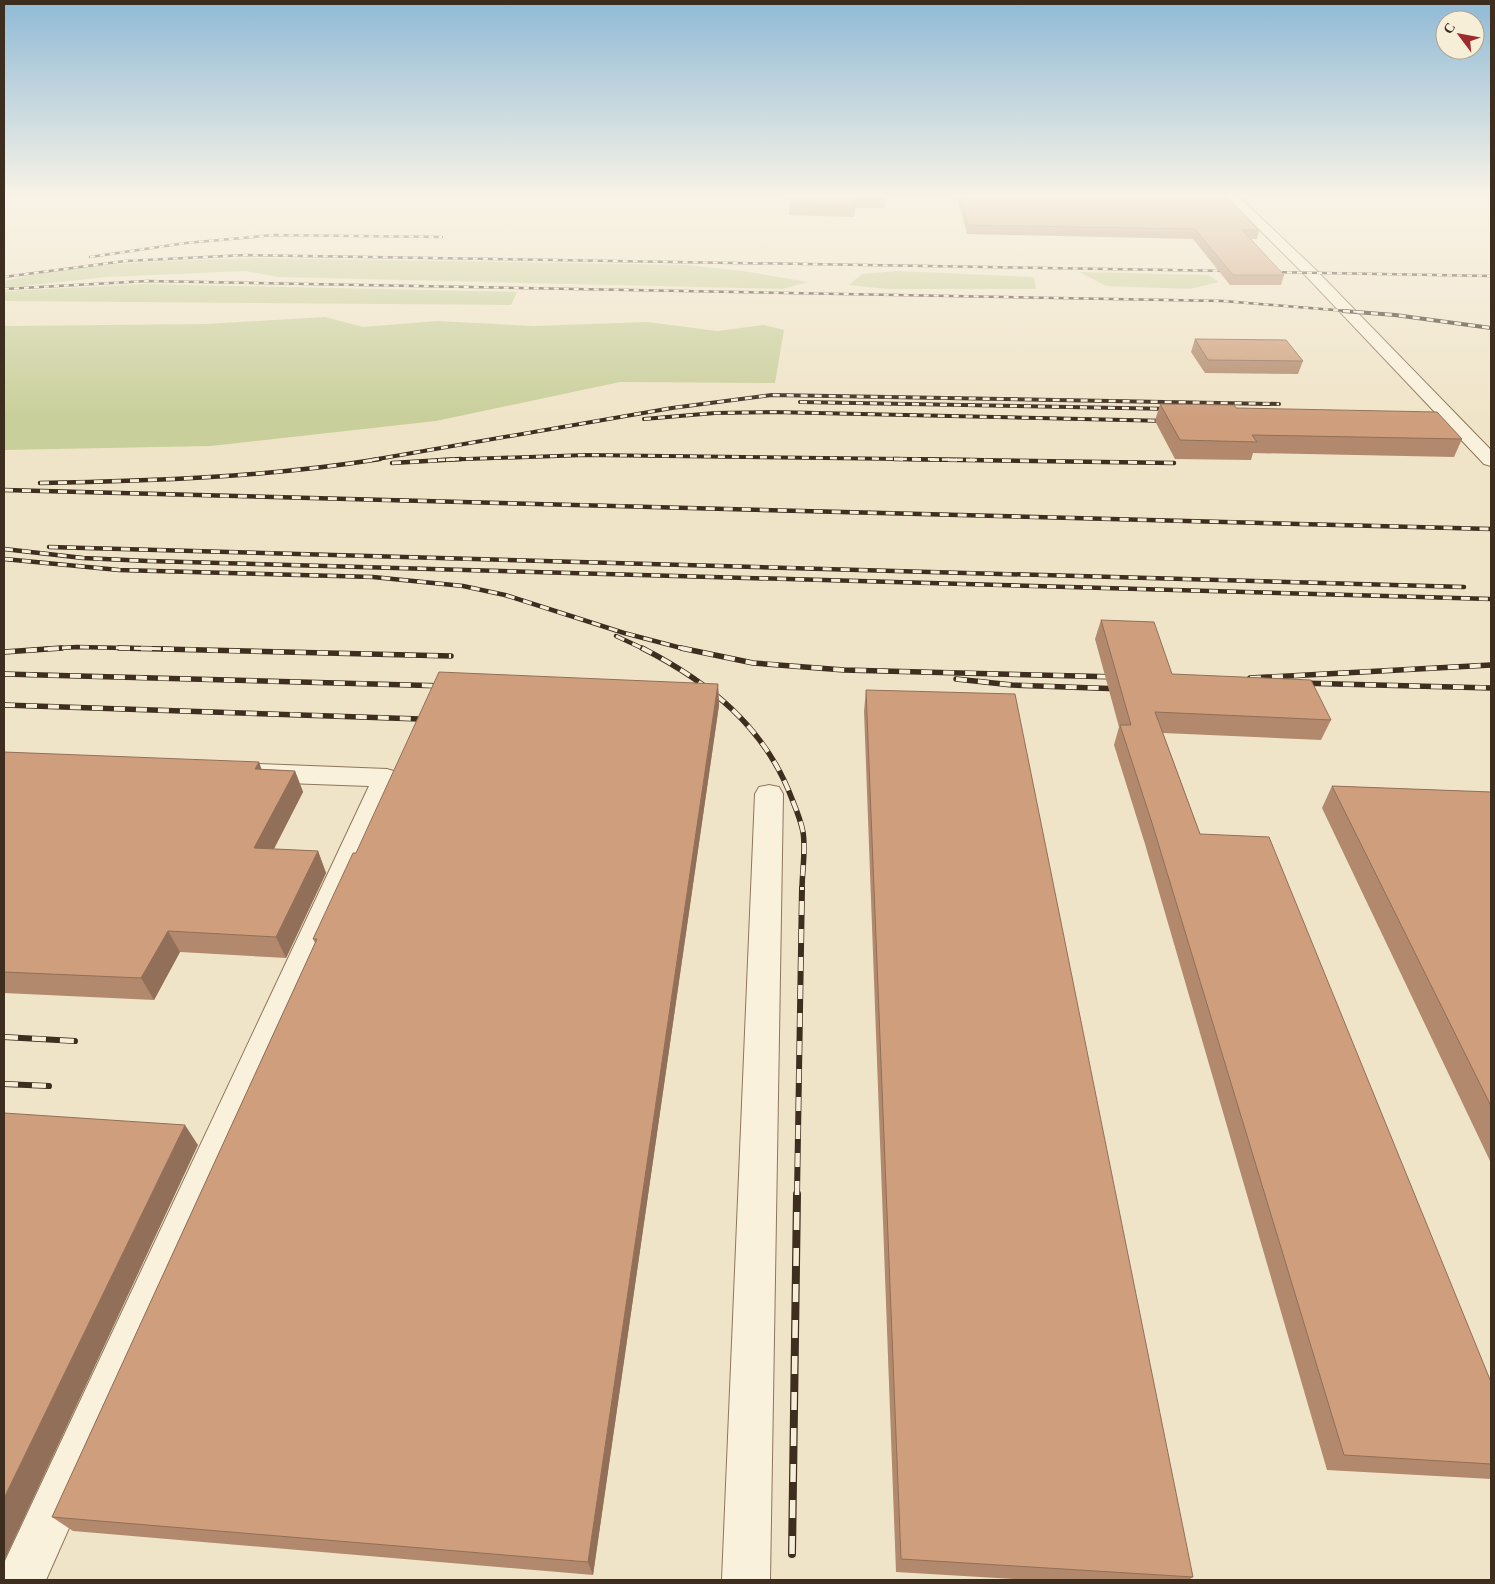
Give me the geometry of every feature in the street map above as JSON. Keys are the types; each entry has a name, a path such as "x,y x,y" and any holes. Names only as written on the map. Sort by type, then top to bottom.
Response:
{"lane":[{"path":"1307,269 1491,460"},
{"path":"22,1580 386,778 230,772"},
{"path":"746,1580 769,794"}],"green space":[{"path":"66,269 724,269 808,282 782,289 278,277 246,271 106,277 4,288 4,281"},
{"path":"897,271 1034,277 1036,289 887,289 849,285 862,274"},
{"path":"1079,272 1208,275 1219,282 1190,289 1106,286"},
{"path":"144,284 517,292 511,305 4,301 4,292 9,291"},
{"path":"325,317 363,327 437,321 533,326 647,322 717,331 764,325 784,330 775,383 620,382 436,421 211,446 4,450 4,326 206,324"}],"building":[{"path":"1228,269 1278,269 1284,275 1233,275"},
{"path":"1195,339 1286,340 1303,361 1208,360"},
{"path":"1160,404 1234,405 1236,408 1437,412 1462,439 1252,435 1257,442 1180,440"},
{"path":"1101,620 1154,622 1172,674 1311,680 1331,720 1155,712 1200,834 1269,837 1491,1382 1491,1464 1344,1455 1152,823 1120,725 1131,725"},
{"path":"439,672 718,684 588,1562 52,1517 317,939 313,939 353,853 356,853"},
{"path":"866,690 1015,694 1193,1577 901,1559"},
{"path":"4,752 259,762 255,769 295,771 254,848 318,851 276,937 168,931 141,978 4,972"},
{"path":"1332,786 1491,792 1491,1106"},
{"path":"4,1113 185,1125 4,1498"}],"railway":[{"path":"4,277 65,269"},
{"path":"1104,269 1232,271"},
{"path":"1267,272 1491,276"},
{"path":"4,289 147,281 1223,301 1359,312"},
{"path":"1343,311 1395,315 1491,328"},
{"path":"372,460 672,408 772,395 1279,404"},
{"path":"800,402 1173,409"},
{"path":"644,419 715,413 772,412 1168,421"},
{"path":"452,460 586,455 985,460"},
{"path":"40,483 125,481 253,474 380,459"},
{"path":"452,460 461,459"},
{"path":"894,459 1174,463"},
{"path":"438,460 452,460"},
{"path":"392,463 452,460"},
{"path":"4,490 1491,529"},
{"path":"49,547 1464,587"},
{"path":"4,549 83,558 148,561 1491,599"},
{"path":"4,559 119,570 373,577 463,586 505,595 624,633 682,648"},
{"path":"616,636 643,649"},
{"path":"44,649 77,647 171,649"},
{"path":"4,652 62,648"},
{"path":"119,648 451,656"},
{"path":"682,648 753,663 844,670 1119,677"},
{"path":"643,649 667,661 712,692 732,709 767,750 781,773 800,819 804,839 802,890"},
{"path":"1250,678 1491,665"},
{"path":"4,674 446,686"},
{"path":"956,679 1012,685 1123,689"},
{"path":"1299,683 1491,688"},
{"path":"4,705 420,719"},
{"path":"797,1195 802,888"},
{"path":"4,1037 75,1041"},
{"path":"4,1084 49,1086"},
{"path":"792,1554 797,1194"}]}
